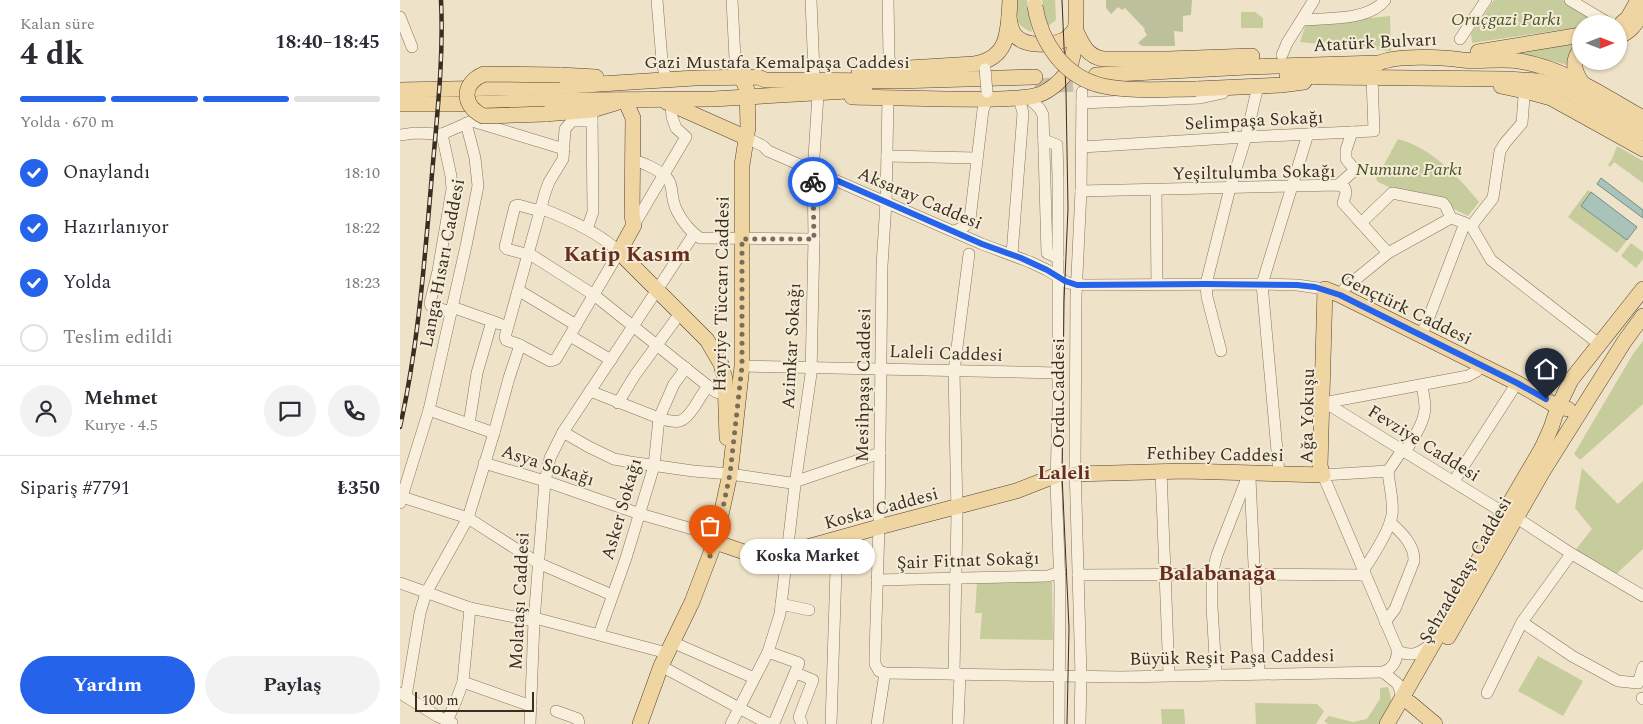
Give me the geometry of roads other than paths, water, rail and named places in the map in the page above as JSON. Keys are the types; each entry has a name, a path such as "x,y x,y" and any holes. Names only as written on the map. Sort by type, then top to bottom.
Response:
{"main road":[{"path":"834,93 851,97 888,98 987,96 1029,89 1038,95 1053,87 1069,68 1075,29 1076,0"},
{"path":"1628,18 1638,0"},
{"path":"1035,2 1039,27 1048,45 1062,62 1084,79 1104,86 1196,89 1298,83 1322,77"},
{"path":"758,77 767,74 892,70 974,64 997,55 1004,45 1009,7"},
{"path":"1009,7 1011,27 1014,35 1025,42 1044,44 1064,40 1075,29"},
{"path":"1628,32 1643,12"},
{"path":"1075,29 1088,53 1103,59 1282,55 1382,57 1388,59"},
{"path":"1449,57 1572,36"},
{"name":"Atatürk Bulvarı","path":"1643,118 1582,83 1557,72 1528,63 1510,60 1463,60 1449,57 1388,59 1379,63 1247,67 1098,79 1274,74 1322,77 1526,80 1550,84 1573,93 1643,133"},
{"path":"1575,70 1582,83"},
{"path":"630,82 606,77 484,74 474,79 468,88 467,98 477,113 483,116 592,115 625,100 633,118 632,216 634,225 619,252 681,312 707,340 714,352 725,378 727,465 730,474"},
{"name":"Gazi Mustafa Kemalpaşa Caddesi","path":"400,90 552,87 758,77 765,80 897,81 1029,89"},
{"name":"Hayriye Tüccarı Caddesi","path":"640,724 667,654 692,602 716,539 730,474 742,366 742,165 748,120 747,90 739,78"},
{"path":"1465,79 1551,98 1643,149"},
{"name":"Gazi Mustafa Kemalpaşa Caddesi","path":"400,104 586,100 667,102 834,93 846,90 1029,89"},
{"path":"748,120 757,108 771,96"},
{"path":"667,102 747,138"},
{"name":"Şehzadebaşı Caddesi","path":"1406,700 1510,515 1551,428 1558,407 1576,373 1643,289"},
{"name":"Gençtürk Caddesi","path":"1332,292 1517,383 1558,407"},
{"name":"Ağa Yokuşu","path":"1323,475 1325,470 1324,403 1332,292"},
{"name":"Şehzadebaşı Caddesi","path":"1398,724 1406,700 1437,637 1510,515 1565,435 1627,337 1643,316"},
{"path":"1576,373 1572,385 1575,394 1588,399"},
{"path":"1558,407 1568,409 1588,399"},
{"path":"1551,428 1559,426 1564,429 1565,435"},
{"name":"Fethibey Caddesi","path":"1075,474 1161,471 1323,475"},
{"name":"Koska Caddesi","path":"716,539 756,556 775,556 1016,491 1056,475"},
{"path":"1387,724 1406,700 1435,724"}],"street":[{"path":"657,0 662,61 666,80"},
{"path":"732,0 739,78"},
{"path":"811,0 814,72"},
{"path":"888,0 889,51 892,70"},
{"path":"1282,55 1287,43 1314,0"},
{"path":"1302,20 1353,16 1371,12 1385,0"},
{"path":"1460,39 1486,0"},
{"path":"1570,0 1595,15"},
{"path":"400,17 412,47"},
{"path":"954,231 963,228 970,219 982,110 987,96 985,69"},
{"name":"Selimpaşa Sokağı","path":"1082,147 1374,131 1372,78"},
{"path":"1221,351 1207,297 1206,284 1258,86"},
{"name":"Ordu Caddesi","path":"1080,724 1081,676 1075,474 1077,285 1082,97 1200,98 1258,86"},
{"path":"1029,89 1043,115 1047,253 1044,259 1030,262"},
{"path":"1012,254 1023,113 1029,89"},
{"path":"1420,336 1469,224 1493,198 1500,151 1504,143 1522,123 1524,97 1528,92"},
{"path":"814,157 818,94"},
{"name":"Mesihpaşa Caddesi","path":"877,724 882,672 875,664 882,266 886,202 888,98"},
{"path":"634,225 686,137 676,128 667,102"},
{"path":"587,229 593,212 592,115 572,121 565,129 562,163 549,182 540,210 529,254 505,337 506,340 520,345 550,361 556,359 570,336 576,325 594,295 619,252 587,229 570,220 540,210 518,205 515,206 505,247 507,249 529,254 533,256 594,295 708,386 716,392 726,395"},
{"path":"400,135 415,133 442,134 472,121 564,149"},
{"name":"Langa Hısarı Caddesi","path":"401,500 428,410 478,186 475,158 466,123"},
{"path":"1338,185 1355,170 1346,159 1346,150 1352,132"},
{"path":"442,134 452,189 438,271 430,303 431,306 451,309 508,327"},
{"path":"1279,474 1262,284 1308,134"},
{"name":"Aksaray Caddesi","path":"747,138 763,146 768,151 1012,254 1068,283 1077,285"},
{"name":"Ordu Caddesi","path":"1044,140 1057,145 1059,184 1056,475 1060,572 1058,724"},
{"path":"742,165 744,157 748,154 756,151 768,151"},
{"path":"887,156 977,158"},
{"path":"633,161 640,161 664,174 669,179 676,210 694,234 700,238 814,239"},
{"name":"Azimkar Sokağı","path":"731,724 768,652 780,614 812,367 813,170"},
{"name":"Yeşiltulumba Sokağı","path":"1081,191 1338,185 1345,188 1346,193 1343,203 1388,253"},
{"path":"1156,190 1157,284"},
{"path":"1361,223 1392,193 1443,203 1451,218 1469,224 1490,260 1599,344"},
{"path":"1332,292 1345,288 1388,253 1451,218"},
{"name":"Molataşı Caddesi","path":"530,724 538,563 545,481 550,458 563,432 694,234"},
{"path":"1047,253 1058,258"},
{"path":"958,724 954,371 969,254"},
{"name":"Gençtürk Caddesi","path":"1077,285 1262,284 1297,285 1332,292"},
{"path":"518,290 576,325"},
{"path":"618,403 634,375 681,312"},
{"path":"469,424 477,373 492,321"},
{"path":"570,336 611,360"},
{"path":"470,608 463,682 456,701 443,721 403,694 426,593 468,518 520,345"},
{"path":"1324,403 1468,376 1477,371 1481,365"},
{"name":"Laleli Caddesi","path":"742,366 1058,373"},
{"name":"Asker Sokağı","path":"599,634 626,558 654,466 659,418 670,390 686,368"},
{"path":"1454,481 1517,383"},
{"path":"1364,573 1390,522 1392,508 1388,472 1420,427 1423,418 1425,408 1422,385"},
{"path":"590,392 659,418 680,421 688,418 708,386"},
{"name":"Fevziye Caddesi","path":"1324,403 1643,596"},
{"path":"428,410 494,434"},
{"path":"563,432 589,447 614,458 654,466 791,483 880,453"},
{"name":"Asya Sokağı","path":"484,463 545,481 716,539"},
{"path":"1161,471 1169,675"},
{"name":"Fethibey Caddesi","path":"1323,475 1388,472"},
{"path":"1250,473 1260,673"},
{"path":"1216,674 1212,574 1217,555 1250,473"},
{"path":"1056,475 1075,474"},
{"path":"1323,475 1398,651 1393,666 1390,670 1384,672"},
{"path":"401,500 468,518 538,563 612,595"},
{"path":"1385,622 1395,609 1414,561 1413,548 1390,522"},
{"path":"831,724 837,539"},
{"path":"1488,693 1522,622 1571,554"},
{"name":"Şair Fitnat Sokağı","path":"877,580 1048,576 1060,572"},
{"path":"1078,575 1364,573"},
{"path":"400,583 470,608 599,634 754,678"},
{"path":"781,604 810,610"},
{"path":"1522,622 1572,656 1618,681 1638,683 1643,667"},
{"path":"1398,651 1408,654 1419,653 1437,637"},
{"path":"667,654 738,708 767,723 774,723 799,663 768,652"},
{"name":"Büyük Reşit Paşa Caddesi","path":"882,672 1081,676 1384,672"},
{"path":"1384,672 1398,684 1406,700"},
{"path":"796,673 813,680 799,716 802,724"},
{"path":"463,682 530,706"},
{"path":"556,711 578,718 579,724"}],"water":[{"path":"1601,178 1643,210 1643,218 1597,184"},
{"path":"1591,192 1637,227 1627,240 1581,206"}],"tunnel":[{"path":"1035,86 1098,83"}],"tram line":[{"path":"1062,0 1068,209 1064,301 1062,475 1069,628 1067,724"}],"railway":[{"path":"400,427 416,337 423,276 439,93 441,0"}],"place":[{"name":"Koska Market","path":"710,556"}],"district":[{"name":"Katip Kasım","path":"627,253"},
{"name":"Laleli","path":"1064,472"},
{"name":"Balabanağa","path":"1217,572"}],"park label":[{"name":"Oruçgazi Parkı","path":"1506,19"},
{"name":"Numune Parkı","path":"1409,169"}]}
